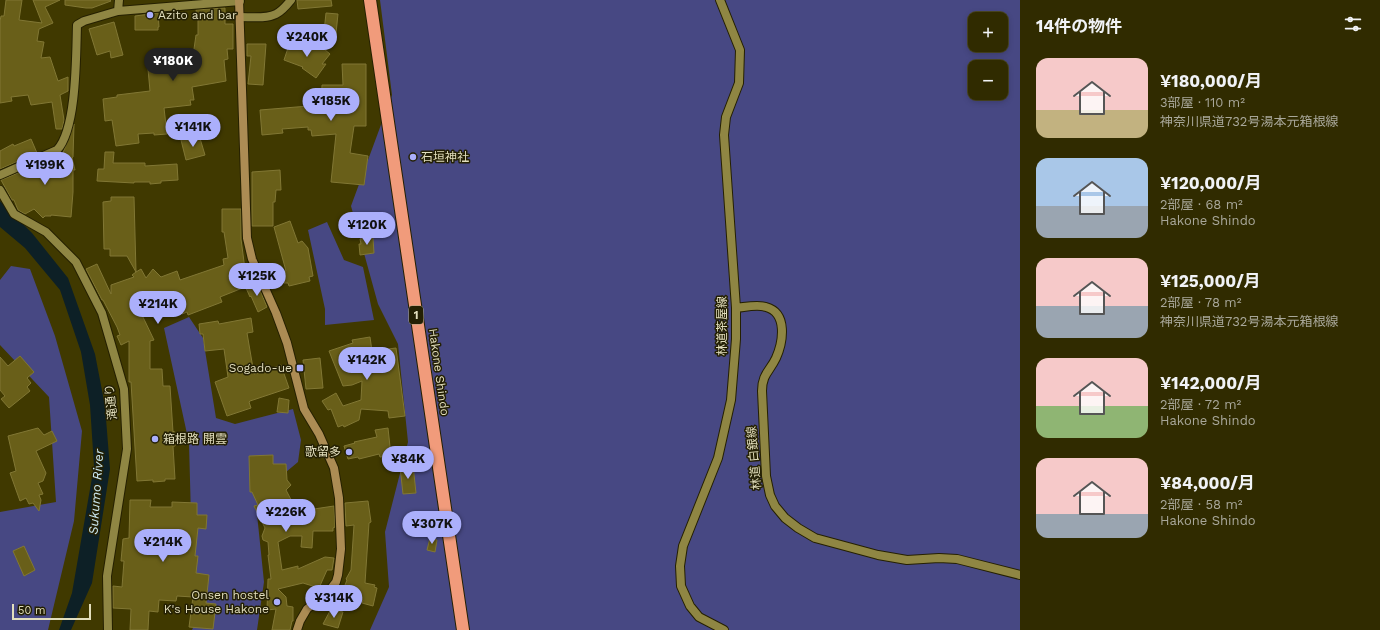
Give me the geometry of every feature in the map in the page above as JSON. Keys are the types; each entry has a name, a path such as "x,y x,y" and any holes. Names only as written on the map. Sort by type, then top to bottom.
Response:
{"highway":[{"name":"Hakone Shindo","path":"370,0 463,630"}],"main road":[{"path":"240,1 247,238 250,253 279,321 294,368 304,409 319,434 334,468 340,498 341,549 339,571 336,582 329,591 307,609 297,630"}],"street":[{"path":"118,12 119,0"},
{"path":"240,17 269,16 276,14 291,0"},
{"name":"林道茶屋線","path":"720,0 740,50 739,83 726,118 724,135 736,308 736,340 731,400 722,444 718,458 683,546 680,566 681,586 690,606 699,617 724,630"},
{"path":"0,176 57,150 61,146 67,132 73,103 77,25 84,20 118,12 240,1"},
{"name":"滝通り","path":"0,190 14,214 46,232 76,262 102,313 124,389 127,449 107,576 108,630"},
{"name":"林道 白銀線","path":"736,308 759,305 774,311 780,318 782,329 780,342 774,361 762,382 762,391 766,476 770,495 775,506 785,518 815,538 878,555 907,560 939,558 957,559 1020,576"}],"shaded area":[{"path":"380,0 1020,0 1020,630 370,630 389,587 385,532 408,442 398,344 378,304 351,206 392,95"},
{"path":"327,222 344,260 363,267 374,320 325,325 325,309 308,230"},
{"path":"11,266 30,269 55,336 82,431 74,521 48,630 0,630 0,512 56,502 49,397 0,345 0,280"},
{"path":"189,317 203,338 216,418 235,424 293,409 301,440 298,462 268,487 257,514 264,582 257,630 192,630 198,617 192,553 189,443 164,328"}],"water":[{"name":"Sukumo River","path":"0,201 32,233 68,278 95,354 105,406 110,469 92,583 71,630 59,630 72,593 94,466 90,405 81,352 60,290 25,248 0,227"}],"building":[{"path":"6,0 22,0 19,20 42,23 33,0 60,0 45,7 53,23 39,29 37,41 44,42 41,58 50,57 58,81 68,77 68,91 60,95 64,120 62,129 56,129 52,102 31,105 28,95 11,97 12,101 0,103 0,21 1,16 4,16"},
{"path":"65,0 111,1 92,8 86,8 65,5"},
{"path":"297,0 331,0 332,6 298,9"},
{"path":"225,8 225,24 233,24 233,49 227,49 228,59 224,60 226,81 192,87 194,100 190,100 191,105 164,108 167,134 138,134 139,143 116,146 112,120 105,121 103,99 117,97 117,95 150,91 148,69 155,68 155,63 165,62 165,65 195,61 194,49 196,35 198,35 198,15 197,16 196,10"},
{"path":"158,13 158,30 135,30 135,16"},
{"path":"326,13 338,14 335,43 323,41"},
{"path":"114,22 123,55 111,58 110,51 97,55 89,29"},
{"path":"290,42 313,50 318,44 330,54 322,64 326,64 316,78 302,68 303,67 284,60"},
{"path":"247,44 266,44 263,85 248,84 251,56 247,56"},
{"path":"342,64 366,64 366,126 354,126 350,153 368,156 364,185 331,182 336,134 312,136 311,130 308,130 308,127 282,129 283,133 262,135 260,110 321,105 322,85 343,85"},
{"path":"74,124 72,158 75,170 73,170 71,217 51,215 43,218 34,209 25,214 18,210 14,200 12,200 1,180 42,163 61,158"},
{"path":"199,135 205,155 186,160 181,140"},
{"path":"31,139 37,153 0,169 0,151 13,144 14,146"},
{"path":"105,152 114,152 113,163 145,163 145,166 177,164 178,180 161,181 161,183 150,184 150,182 134,183 97,181 98,169 104,169"},
{"path":"280,170 281,190 276,190 275,202 273,202 273,226 252,226 252,172"},
{"path":"111,197 134,197 136,272 127,256 110,256 110,249 104,249 103,202 111,201"},
{"path":"222,209 241,209 241,239 246,277 250,285 220,297 222,302 188,315 187,312 182,314 179,305 176,306 174,302 172,303 170,297 142,315 154,340 150,341 150,369 162,369 163,386 170,386 175,446 173,446 175,479 165,479 165,481 137,481 131,382 129,382 129,341 121,345 117,336 120,335 117,327 86,269 97,264 111,294 111,285 134,277 132,275 141,269 146,278 153,269 161,277 177,271 180,280 224,265 223,259 228,258 224,232 222,232"},
{"path":"290,221 298,243 302,241 308,248 313,276 309,277 310,281 289,286 288,283 284,283 281,272 286,271 274,227"},
{"path":"373,238 374,253 360,255 360,239"},
{"path":"257,283 267,307 258,312 246,288"},
{"path":"251,318 253,332 247,333 254,374 281,365 289,388 250,401 251,408 227,416 215,382 228,377 224,349 205,351 203,334 200,334 199,324 218,321 219,324"},
{"path":"370,337 372,351 396,348 405,416 389,418 388,411 361,409 359,420 344,427 343,425 338,427 331,409 328,410 322,401 336,393 343,406 361,400 362,381 352,385 343,386 329,351 353,343 352,340"},
{"path":"20,356 34,372 27,378 31,383 27,387 30,391 9,408 1,399 5,396 0,390 0,357 8,366"},
{"path":"320,358 323,388 306,389 303,360"},
{"path":"279,398 289,400 288,413 277,412"},
{"path":"38,428 44,435 52,431 57,441 36,451 46,473 43,481 38,483 43,494 39,495 41,500 39,511 33,503 29,504 26,498 20,501 10,473 16,471 8,436"},
{"path":"388,428 391,456 380,457 379,454 359,459 358,457 348,459 344,446 355,443 354,442 377,437 375,430"},
{"path":"273,455 273,464 286,464 287,480 291,485 286,490 298,513 313,507 314,509 334,506 335,527 333,528 333,531 313,531 312,548 301,547 302,536 290,536 278,542 282,570 298,566 298,569 325,557 334,558 332,570 327,570 319,588 303,583 278,589 286,597 287,606 293,607 293,621 290,630 272,630 276,609 267,610 268,579 271,579 268,542 263,540 262,536 265,528 254,506 258,505 252,492 250,492 249,456"},
{"path":"413,465 416,493 403,494 400,467"},
{"path":"130,500 151,500 150,507 172,507 172,502 197,503 197,515 207,515 206,529 198,528 195,556 198,556 196,573 209,575 206,603 216,604 213,629 189,627 193,597 177,596 176,601 159,600 158,612 149,611 148,630 130,630 131,609 113,608 113,586 122,587 124,561 121,561 123,539 129,538"},
{"path":"368,501 371,522 369,523 365,583 375,585 374,587 377,588 373,606 362,603 363,600 343,590 347,580 346,579 351,570 354,525 346,526 345,503"},
{"path":"430,538 437,540 435,552 427,550"},
{"path":"24,546 35,570 24,576 13,551"},
{"path":"331,609 343,612 338,628 323,624"}],"place":[{"name":"Azito and bar","path":"150,15"},
{"name":"石垣神社","path":"413,157"},
{"name":"Sogado-ue","path":"300,368"},
{"name":"箱根路 開雲","path":"155,439"},
{"name":"歌留多","path":"349,452"},
{"name":"Onsen hostel K's House Hakone","path":"277,602"}]}
